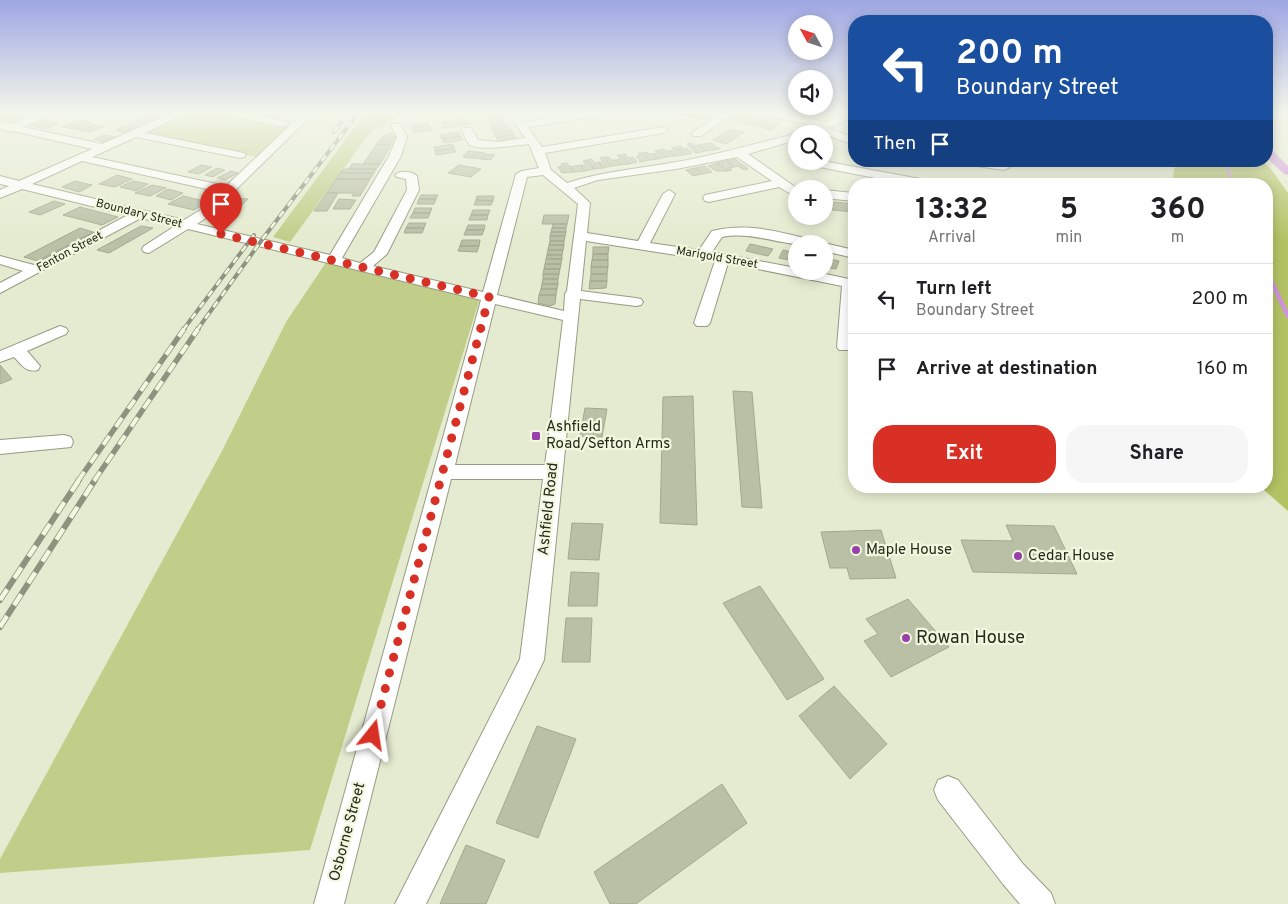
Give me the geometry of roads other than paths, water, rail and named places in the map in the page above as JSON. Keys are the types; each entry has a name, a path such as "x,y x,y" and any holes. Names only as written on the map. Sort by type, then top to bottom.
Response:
{"street":[{"path":"0,194 90,154"},
{"path":"236,154 240,155"},
{"path":"149,249 206,212 266,154"},
{"path":"334,260 396,154"},
{"path":"540,154 546,171"},
{"path":"565,187 596,177 676,166 729,154"},
{"path":"742,154 788,188"},
{"path":"82,158 229,190"},
{"path":"833,166 894,178"},
{"name":"Ashfield Road","path":"410,904 532,660 569,317 584,203 546,171"},
{"name":"Osborne Street","path":"328,904 522,174 546,171"},
{"path":"363,267 380,254 412,190 411,176 401,175"},
{"name":"Boundary Street","path":"0,180 569,317"},
{"path":"709,198 781,183"},
{"path":"642,246 669,194"},
{"path":"833,195 848,196"},
{"name":"Fenton Street","path":"0,289 139,214"},
{"path":"703,255 717,234 734,229 760,231 788,238"},
{"name":"Marigold Street","path":"579,236 723,258 848,283"},
{"path":"833,249 848,253"},
{"path":"702,323 723,258"},
{"path":"0,260 35,270"},
{"path":"572,294 636,302"},
{"path":"845,347 848,320"},
{"path":"0,357 60,331"},
{"path":"17,350 32,366"},
{"path":"0,447 64,442"},
{"path":"443,472 552,472"},
{"path":"948,790 1040,904"}],"waterway":[{"path":"1273,157 1288,172"},
{"path":"1227,167 1231,178"},
{"path":"1273,285 1288,316"}],"railway":[{"path":"197,330 327,154"},
{"path":"183,330 254,235"},
{"path":"78,481 184,329"},
{"path":"94,481 198,329"},
{"path":"0,600 79,480"},
{"path":"0,627 95,480"}],"place":[{"name":"Ashfield Road/Sefton Arms","path":"536,436"},
{"name":"Maple House","path":"856,550"},
{"name":"Cedar House","path":"1018,556"},
{"name":"Rowan House","path":"906,638"}]}
